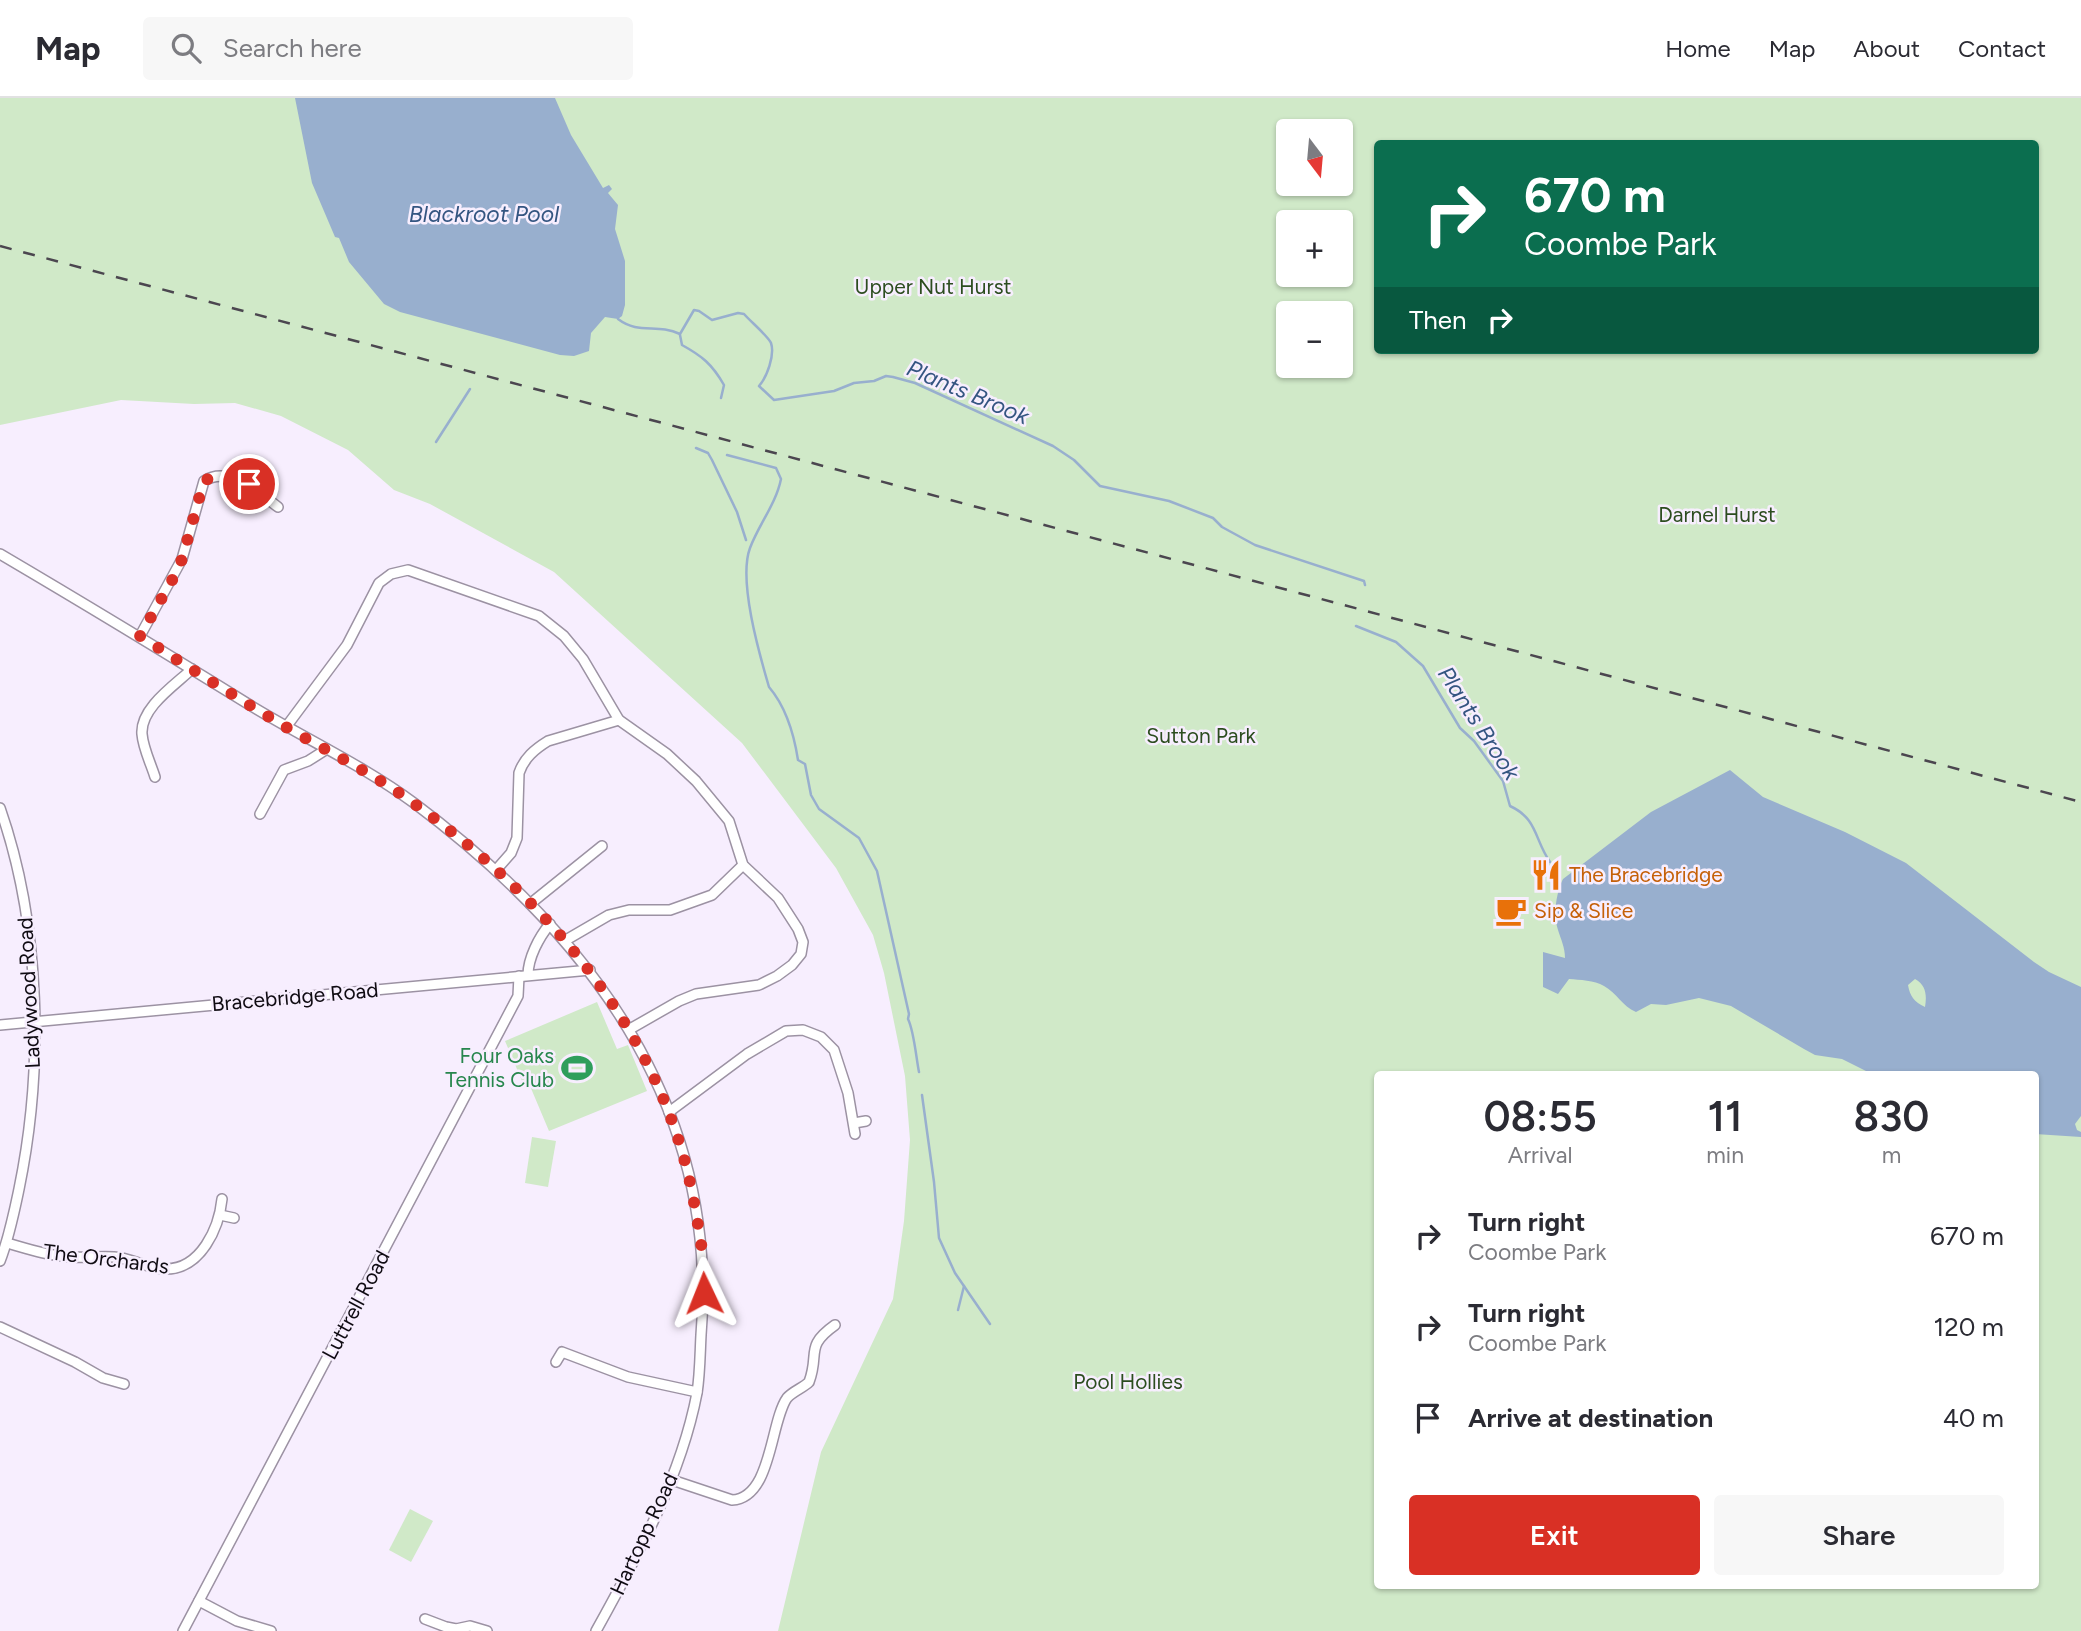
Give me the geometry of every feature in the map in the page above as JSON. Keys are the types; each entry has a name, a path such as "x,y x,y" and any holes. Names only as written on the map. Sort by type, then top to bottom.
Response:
{"street":[{"path":"140,636 182,559 204,481 217,476 239,480 249,484 278,507"},
{"name":"Hartopp Road","path":"0,554 412,802 496,870 566,940 630,1029 662,1093 690,1175 704,1275 697,1392 671,1480 631,1568 596,1631"},
{"path":"286,727 347,645 379,583 391,574 408,570 539,616 564,636 583,659 619,720 667,754 696,780 729,821 743,865 778,898 803,942 801,954 785,970 759,985 696,994 630,1029"},
{"path":"155,777 142,737 143,722 154,705 192,669"},
{"path":"496,870 511,853 517,838 519,773 522,765 537,747 548,741 619,720"},
{"path":"260,814 284,770 308,761 327,749"},
{"name":"Ladywood Road","path":"0,808 29,931 35,1022 34,1077 25,1159 7,1243 0,1261"},
{"path":"530,904 602,846"},
{"path":"566,940 610,915 629,911 670,910 712,895 743,865"},
{"name":"Luttrell Road","path":"183,1631 518,996 543,932 550,924"},
{"name":"Bracebridge Road","path":"0,1025 590,970"},
{"path":"669,1112 747,1054 786,1031 803,1030 821,1037 834,1050 848,1093 855,1134"},
{"path":"854,1123 866,1121"},
{"name":"The Orchards","path":"7,1243 40,1253 69,1257 116,1257 166,1269 179,1268 197,1257 204,1247 220,1215 222,1199"},
{"path":"220,1215 234,1218"},
{"path":"671,1480 732,1500 740,1500 748,1494 770,1455 788,1398 809,1381 816,1344 820,1336 835,1325"},
{"path":"0,1327 103,1378 124,1384"},
{"path":"556,1362 562,1352 628,1377 697,1392"},
{"path":"199,1601 237,1621 271,1631"},
{"path":"425,1619 456,1629 470,1626 487,1631"}],"green space":[{"name":"Sutton Park","path":"0,98 2081,98 2081,1631 778,1631 821,1452 893,1299 904,1221 910,1140 905,1076 884,973 873,935 836,868 742,743 554,572 430,504 394,490 348,450 281,416 235,403 121,400 0,425"},
{"name":"Four Oaks Tennis Club","path":"597,1002 617,1049 628,1045 647,1091 549,1131 530,1086 525,1088 505,1041"},
{"name":"Four Oaks Tennis Club","path":"532,1137 556,1141 548,1187 525,1183"},
{"path":"410,1509 433,1521 411,1562 389,1550"}],"water":[{"name":"Blackroot Pool","path":"295,98 555,98 571,135 603,188 609,185 612,189 608,193 618,205 615,229 625,261 625,305 622,316 618,319 605,317 591,333 589,351 574,356 560,355 400,312 384,304 349,262 339,238 335,237 312,183"},
{"path":"1730,770 1763,797 1845,832 1906,863 2034,962 2081,987 2081,1116 2075,1124 2081,1137 2039,1134 2039,1071 1866,1071 1842,1059 1815,1055 1731,1006 1699,998 1666,1005 1651,1004 1636,1012 1600,984 1569,979 1558,994 1543,987 1543,952 1565,958 1556,918 1557,897 1563,879 1651,812","holes":["1915,979 1925,991 1925,1007 1915,1001 1908,985"]}],"waterway":[{"name":"Plants Brook","path":"618,319 633,327 664,329 680,334 694,310 712,320 744,314 771,343 770,366 759,386 774,400 834,391 854,383 874,381 886,376 915,383 1053,446 1074,460 1100,486 1169,501 1213,518 1222,527 1255,545 1364,581 1365,585"},
{"path":"680,335 682,345 706,361 720,378 724,385 721,398"},
{"path":"436,442 470,389"},
{"path":"696,448 708,453 712,460 737,512 746,540"},
{"path":"727,455 776,468 781,479 750,548 747,562 748,597 755,637 769,687 788,721 798,760 805,764 811,795 819,809 859,838 877,871 919,1072"},
{"name":"Plants Brook","path":"1356,626 1396,642 1423,666 1460,728 1474,741 1503,781 1510,806 1531,823 1550,862"},
{"path":"922,1095 939,1238 955,1273 990,1324"},
{"path":"958,1310 964,1286"}],"railway":[{"path":"0,246 2081,802"}],"place":[{"name":"The Bracebridge","path":"1546,875"},
{"name":"Sip & Slice","path":"1511,911"},
{"name":"Four Oaks Tennis Club","path":"577,1068"}],"route":[{"path":"249,484 217,476 204,481 182,559 140,636 412,802 496,870 566,940 630,1029 662,1093 690,1175 701,1244 704,1293"}],"park label":[{"name":"Upper Nut Hurst","path":"933,287"},
{"name":"Darnel Hurst","path":"1717,515"},
{"name":"Pool Hollies","path":"1128,1382"}]}
